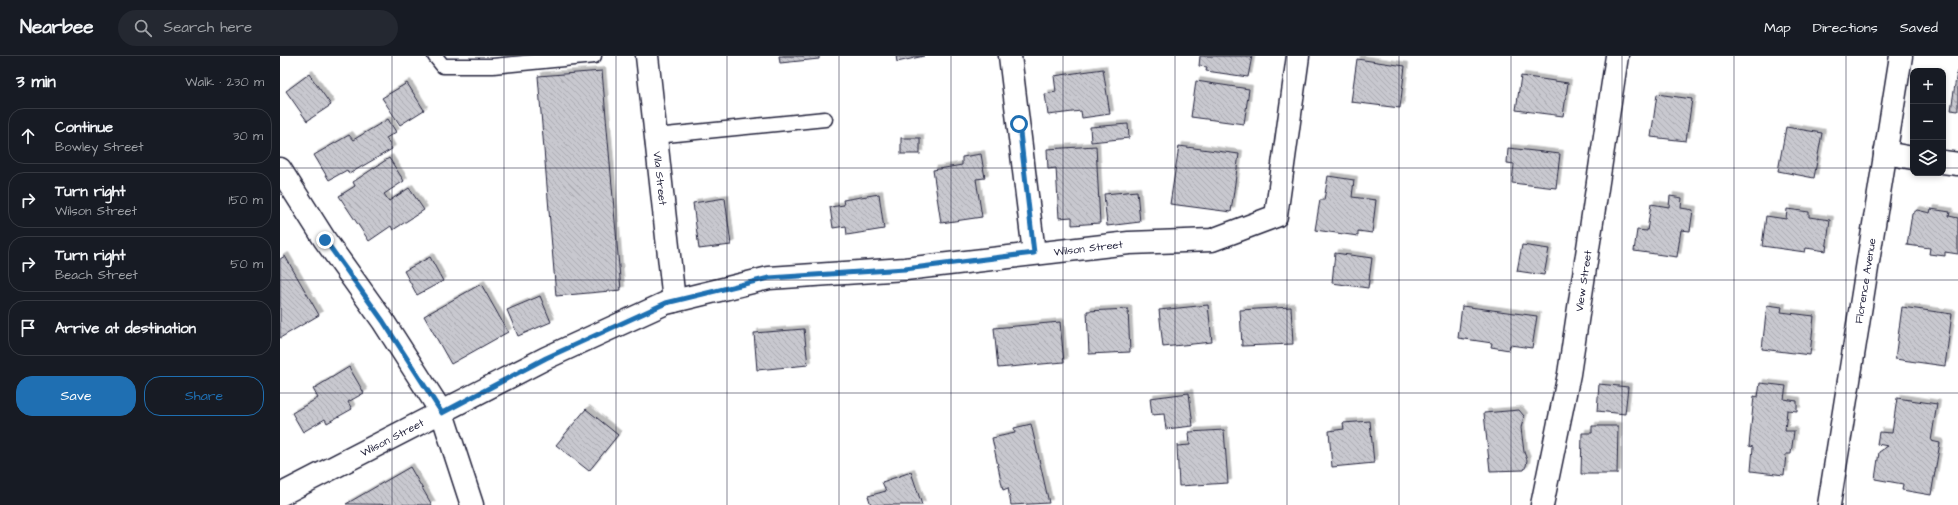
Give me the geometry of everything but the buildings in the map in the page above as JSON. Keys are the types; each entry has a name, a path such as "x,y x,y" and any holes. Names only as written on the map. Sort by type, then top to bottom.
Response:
{"street":[{"name":"Vila Street","path":"647,56 674,301"},
{"path":"1010,56 1034,253"},
{"name":"Wilson Street","path":"280,495 442,413 546,358 666,303 769,278 905,269 1129,243 1212,240 1276,216 1298,56"},
{"name":"View Street","path":"1542,505 1569,374 1617,56"},
{"name":"Florence Avenue","path":"1830,505 1901,56"},
{"path":"1885,154 1910,158"},
{"path":"1946,162 1958,164"},
{"path":"281,173 325,240 383,321 442,413 472,505"}],"lane":[{"path":"435,56 443,66 493,66 594,56"},
{"path":"656,136 825,119"}],"route":[{"path":"325,240 383,321 442,413 546,358 666,303 769,278 905,269 1034,253 1019,124"}]}
